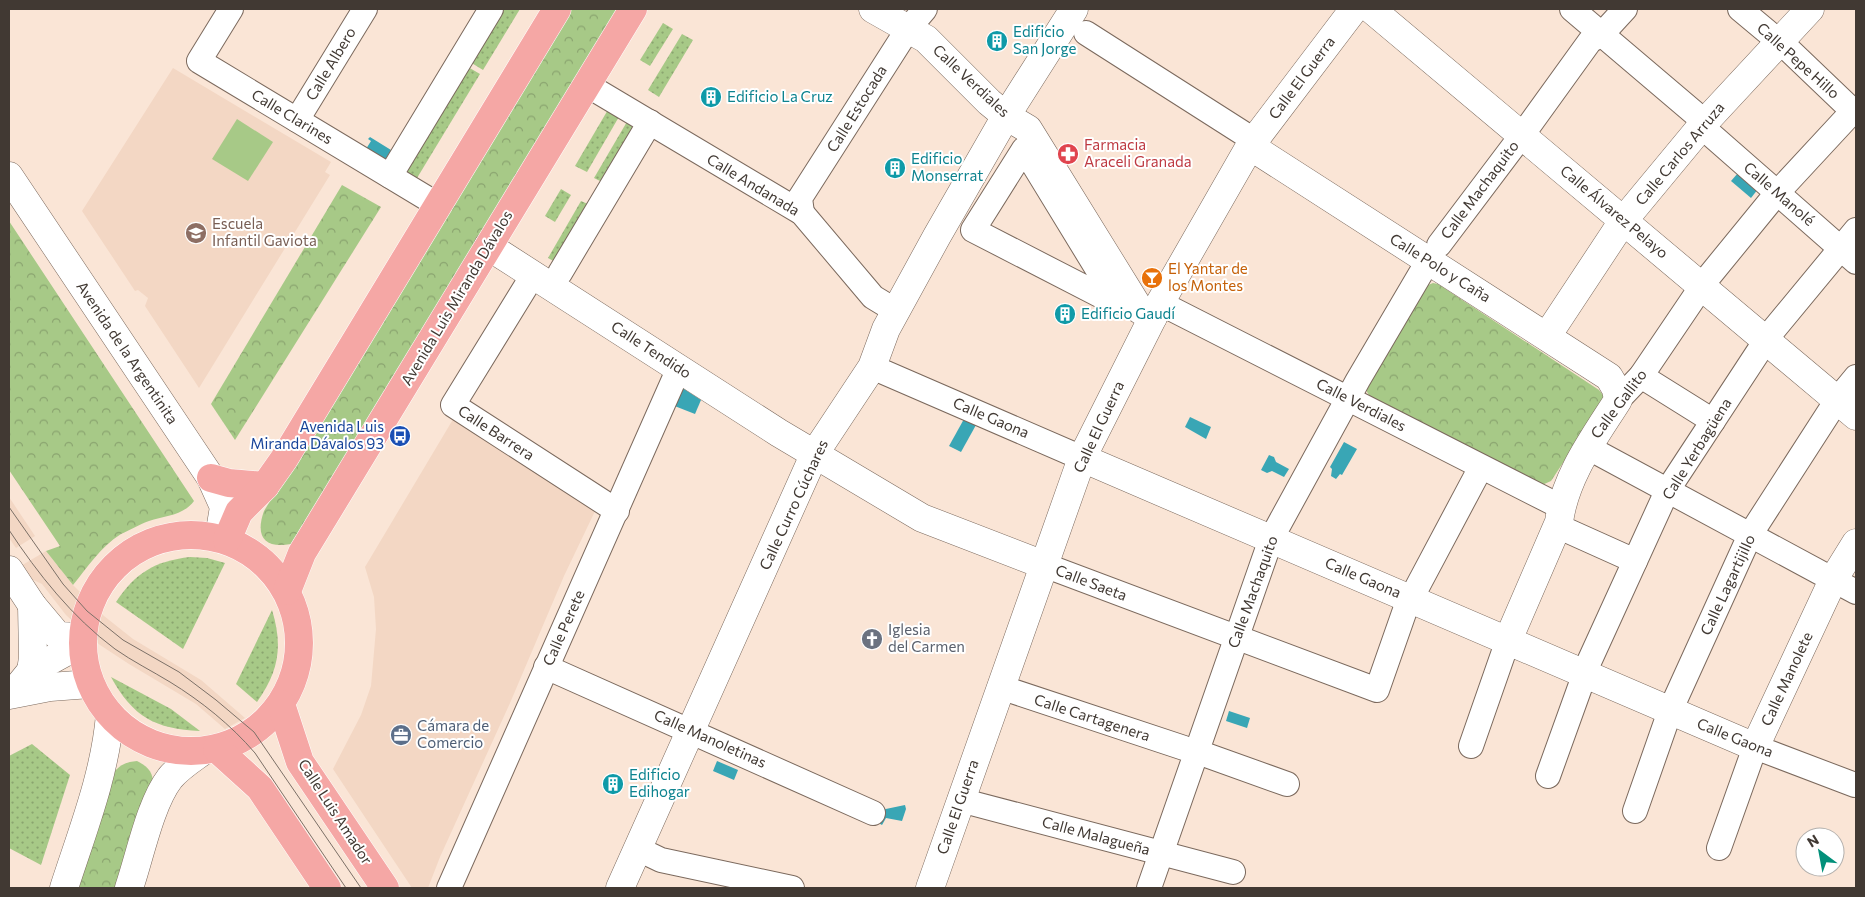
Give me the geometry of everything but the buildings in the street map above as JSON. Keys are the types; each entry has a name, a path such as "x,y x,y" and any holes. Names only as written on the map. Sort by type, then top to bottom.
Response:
{"main road":[{"path":"223,538 239,512 265,486 284,459 557,9"},
{"name":"Avenida Luis Miranda Dávalos","path":"287,590 302,553 633,9"},
{"path":"211,478 229,483 265,486"},
{"path":"196,534 223,538 250,550 270,567 287,590 296,611 300,631 300,650 296,672 281,704 269,719 254,732 243,738 210,750 186,751 169,749 150,743 130,733 110,715 90,684 85,665 82,640 87,611 96,590 110,571 128,555 149,543 173,536 196,534"},
{"name":"Calle Luis Amador","path":"281,704 300,762 385,888"},
{"path":"210,750 260,788 326,888"}],"street":[{"name":"Calle Clarines","path":"231,9 199,61 438,205"},
{"name":"Calle Albero","path":"297,120 365,9"},
{"path":"390,176 491,9"},
{"name":"Calle Verdiales","path":"873,9 916,19 926,39 989,102 1006,116 1028,129 1140,310 1157,310 1348,399 1481,466 1635,561"},
{"name":"Calle Curro Cúchares","path":"620,888 638,849 699,734 815,453 872,367 886,329 937,236 1006,116 1074,9"},
{"name":"Calle El Guerra","path":"930,888 1082,458 1157,310 1250,141 1354,9"},
{"name":"Calle Álvarez Pelayo","path":"1371,9 1525,131 1623,221 1847,408"},
{"name":"Calle Manolé","path":"1572,9 1848,255"},
{"name":"Calle Machaquito","path":"1148,888 1271,539 1358,380 1434,253 1590,41 1602,34 1625,9"},
{"name":"Calle Pepe Hillo","path":"1740,9 1780,42 1855,112"},
{"name":"Calle Carlos Arruza","path":"1547,336 1623,221 1703,124 1810,9"},
{"name":"Calle Estocada","path":"802,213 800,198 916,19"},
{"name":"Calle Polo y Caña","path":"1086,33 1250,141 1434,253 1547,336 1609,377 1616,389 1618,400"},
{"name":"Calle Andanada","path":"586,85 802,213 874,297 896,311"},
{"name":"Calle Gallito","path":"1471,746 1508,640 1559,522 1563,518 1568,486 1587,447 1618,400 1641,376 1701,286 1777,193 1855,112"},
{"path":"547,274 650,122"},
{"path":"1024,149 1115,298 1113,302 973,230 1024,149"},
{"name":"Avenida de la Argentinita","path":"9,176 211,478 224,507 223,538"},
{"name":"Calle Yerbagüena","path":"1548,776 1584,674 1667,491 1767,340 1848,255 1856,230"},
{"name":"Calle Tendido","path":"488,246 547,274 679,368 779,433 815,453"},
{"name":"Calle Barrera","path":"547,274 453,405 616,511"},
{"name":"Calle Gaona","path":"872,367 1754,747 1856,786"},
{"name":"Calle Perete","path":"449,888 679,368"},
{"path":"1641,376 1713,421"},
{"name":"Calle Lagartijillo","path":"1634,811 1670,711 1750,535 1847,408 1856,376"},
{"path":"1587,447 1845,586"},
{"name":"Calle Saeta","path":"815,453 922,518 1377,690 1411,598"},
{"path":"1411,598 1481,466"},
{"name":"Calle Manolete","path":"1719,848 1754,747 1845,586 1856,543"},
{"path":"9,570 32,605 58,636 82,640"},
{"path":"31,671 33,658 32,605"},
{"path":"11,694 31,671 82,640"},
{"name":"Calle Manoletinas","path":"546,667 873,813"},
{"path":"11,694 50,687 90,684"},
{"name":"Calle Cartagenera","path":"1000,687 1287,784"},
{"path":"64,888 98,781 108,743 110,715"},
{"path":"130,888 157,800 171,778 184,765 210,750"},
{"name":"Calle Malagueña","path":"960,800 1233,872"},
{"path":"638,849 661,860 792,888"}],"shaded area":[{"name":"Escuela Infantil Gaviota","path":"173,68 331,162 325,172 330,175 199,388 145,306 148,298 138,290 135,291 82,211"},
{"path":"455,416 597,507 564,576 428,888 412,888 333,769 361,715 371,686 376,629 374,597 365,567"},
{"path":"9,497 35,536 16,548 9,538"},
{"path":"46,551 73,585 104,616 133,639 201,680 245,718 225,729 196,704 100,645 66,615 42,584 27,577 19,567"}],"green space":[{"path":"503,9 520,9 483,70 470,62"},
{"path":"569,9 621,9 291,544 282,545 268,542 261,534 261,520 264,511"},
{"path":"663,23 673,29 650,66 640,60"},
{"path":"682,34 693,40 659,97 648,90"},
{"path":"468,67 480,74 414,183 401,175"},
{"path":"609,108 620,115 587,172 575,166"},
{"path":"237,119 273,142 248,181 212,159"},
{"path":"628,120 640,127 606,184 594,178"},
{"path":"342,185 381,207 235,440 211,404"},
{"path":"561,189 571,195 555,222 545,216"},
{"path":"581,201 590,205 557,263 548,258"},
{"path":"9,221 194,501 180,512 146,522 121,534 107,545 73,585 46,551 60,546 9,470"},
{"path":"1438,284 1599,390 1603,395 1603,402 1551,481 1542,485 1371,398 1367,392 1367,385 1428,285"},
{"path":"190,557 207,558 225,563 183,649 116,602 131,583 147,570 156,565"},
{"path":"272,610 277,635 277,658 270,680 257,702 236,684"},
{"path":"111,677 171,709 200,731 170,727 158,724 147,718 128,702"},
{"path":"32,744 70,775 41,865 9,848 9,756"},
{"path":"137,761 146,766 151,772 153,790 121,888 74,888 110,777 122,765"}],"water":[{"path":"370,137 391,150 385,160 366,149 371,141 368,139"},
{"path":"1738,173 1758,189 1751,198 1731,181"},
{"path":"681,387 701,400 695,414 672,405"},
{"path":"1190,417 1211,427 1206,439 1185,427"},
{"path":"964,419 976,425 961,452 949,446"},
{"path":"1344,442 1357,449 1342,475 1340,474 1336,479 1331,476 1332,469 1330,467"},
{"path":"1269,455 1274,457 1276,462 1289,469 1284,477 1272,471 1267,473 1261,470"},
{"path":"1229,711 1250,718 1247,728 1226,721"},
{"path":"717,761 738,770 734,780 713,771"},
{"path":"905,805 906,809 902,821 886,818 882,825 875,821 881,810"}],"tram line":[{"path":"9,507 63,584 87,611 123,640 179,672 254,732 361,888"},
{"path":"9,530 44,579 70,609 99,637 115,649 193,697 226,723 246,743 255,753 346,888"}],"place":[{"name":"Edificio San Jorge","path":"997,41"},
{"name":"Edificio La Cruz","path":"711,97"},
{"name":"Farmacia Araceli Granada","path":"1068,154"},
{"name":"Edificio Monserrat","path":"895,168"},
{"name":"Escuela Infantil Gaviota","path":"196,233"},
{"name":"El Yantar de los Montes","path":"1152,278"},
{"name":"Edificio Gaudí","path":"1065,314"},
{"name":"Avenida Luis Miranda Dávalos 93","path":"400,436"},
{"name":"Iglesia del Carmen","path":"872,639"},
{"name":"Cámara de Comercio","path":"401,735"},
{"name":"Edificio Edihogar","path":"613,784"}]}
